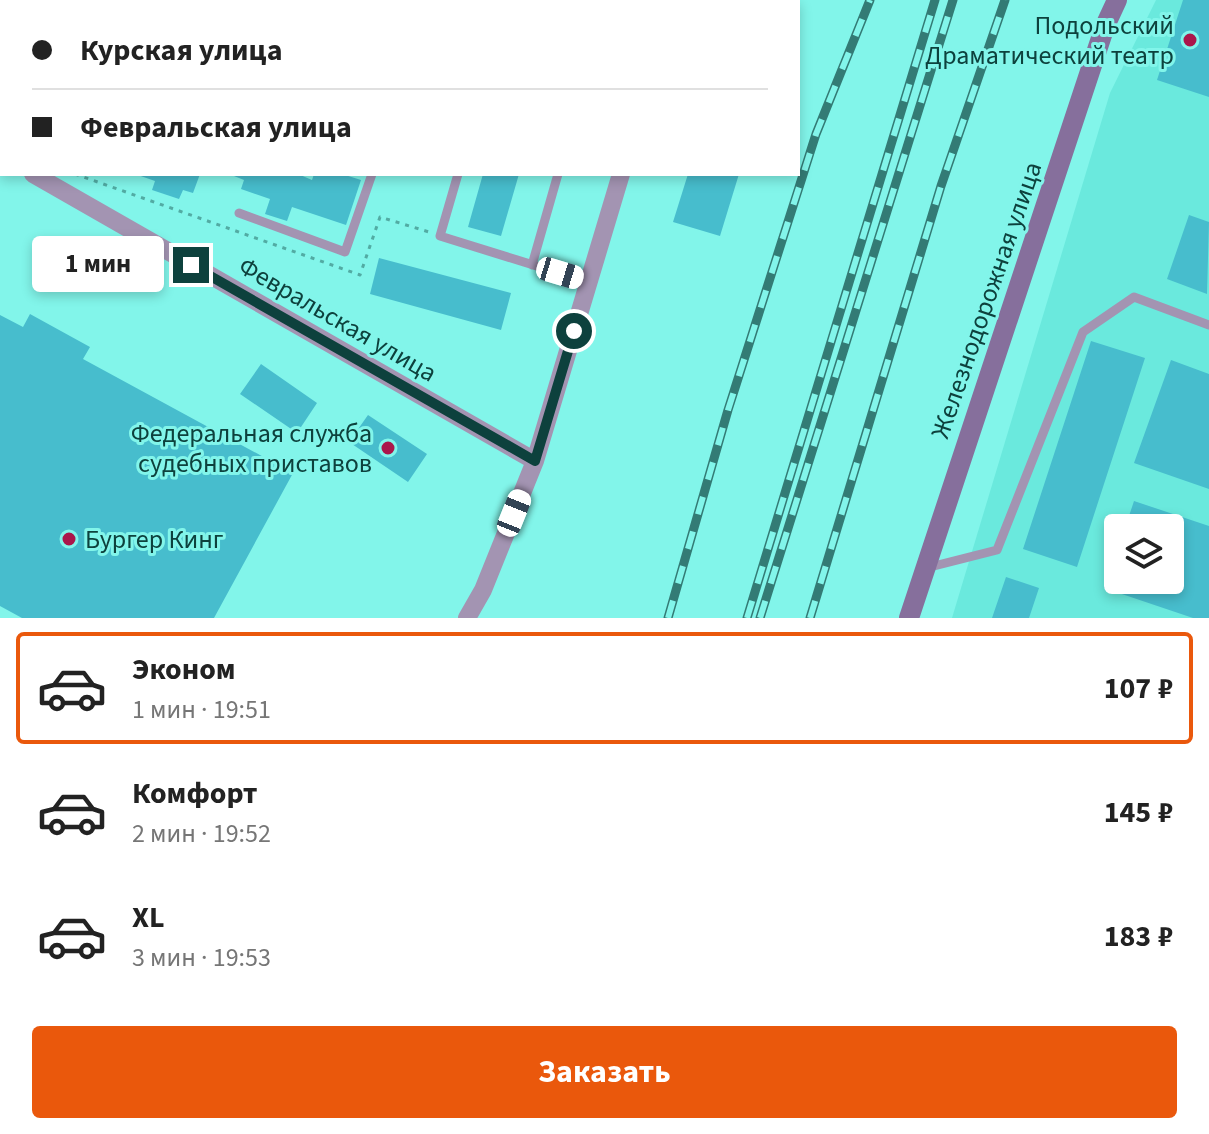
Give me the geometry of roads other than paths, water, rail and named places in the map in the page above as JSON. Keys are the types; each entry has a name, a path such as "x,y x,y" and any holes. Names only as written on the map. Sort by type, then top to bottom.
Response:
{"main road":[{"name":"Железнодорожная улица","path":"909,618 1105,26 1117,0"}],"street":[{"name":"Февральская улица","path":"36,176 535,461"},
{"path":"467,618 483,590 535,461 620,176"}],"lane":[{"path":"239,213 345,252 371,176"},
{"path":"457,176 440,236 588,282"},
{"path":"532,265 557,176"},
{"path":"924,568 997,550 1083,332 1134,297 1209,325"}],"railway":[{"path":"668,618 728,410 816,134 870,0"},
{"path":"747,618 935,0"},
{"path":"760,618 953,0"},
{"path":"810,618 941,186 1005,0"}],"place":[{"name":"Подольский Драматический театр","path":"1190,40"},
{"name":"Федеральная служба судебных приставов","path":"388,448"},
{"name":"Бургер Кинг","path":"69,539"}]}
